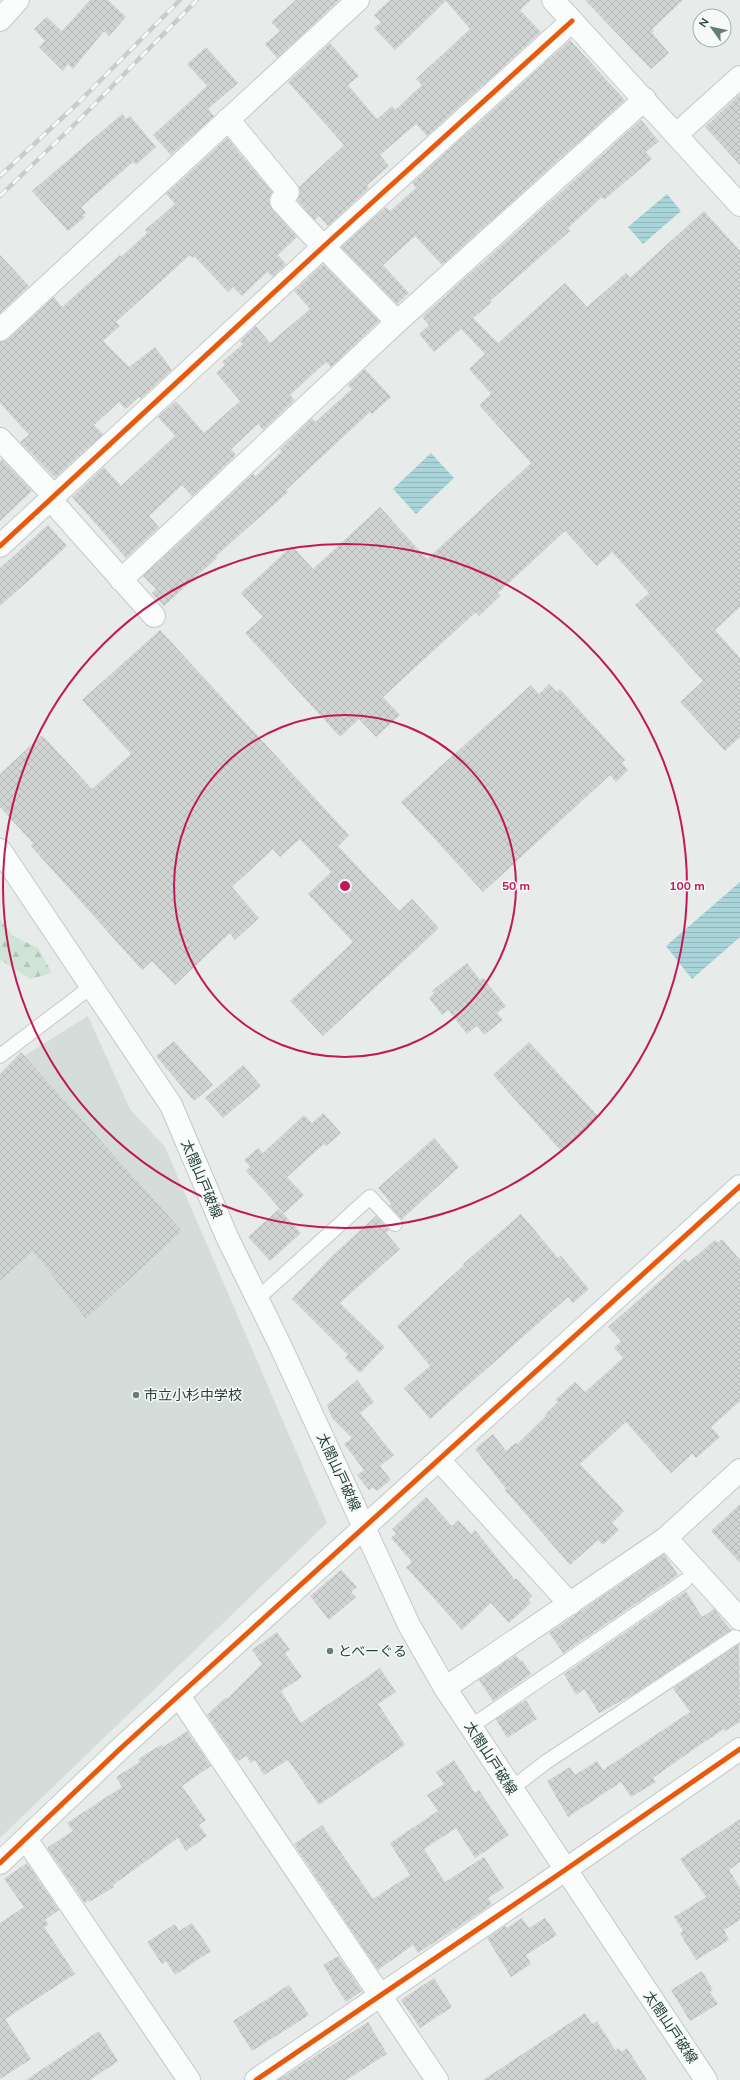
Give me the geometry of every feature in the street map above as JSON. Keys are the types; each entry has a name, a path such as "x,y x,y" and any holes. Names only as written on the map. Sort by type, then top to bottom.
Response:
{"street":[{"path":"0,20 18,0"},
{"path":"0,330 358,0"},
{"path":"553,0 677,134 740,205"},
{"path":"0,546 323,247 572,21"},
{"path":"677,134 740,77"},
{"path":"122,580 397,322 645,99"},
{"path":"228,119 288,192 281,201 323,247 354,276 397,322"},
{"path":"0,439 154,616"},
{"name":"太閤山戸破線","path":"0,850 170,1105 227,1237 409,1625 445,1688 706,2080"},
{"path":"0,1863 179,1696 740,1186"},
{"path":"439,1460 570,1604"},
{"path":"445,1688 666,1538 740,1470"},
{"path":"666,1538 737,1628"},
{"path":"179,1696 437,2080"},
{"path":"256,2080 565,1870 738,1757"},
{"path":"26,1839 189,2080"}],"lane":[{"path":"0,1056 92,986"},
{"path":"257,1299 370,1197 395,1224"},
{"path":"470,1726 685,1581"},
{"path":"511,1789 546,1762 737,1628"}],"shaded area":[{"name":"市立小杉中学校","path":"88,1016 130,1109 165,1147 327,1523 0,1838 0,1074 32,1051"}],"green space":[{"path":"0,919 13,936 38,948 52,973 30,979 0,961"}],"water":[{"path":"667,194 681,211 643,244 628,227"},
{"path":"431,453 454,478 416,514 393,489"},
{"path":"740,882 740,937 692,979 666,946"}],"building":[{"path":"90,0 108,0 126,17 109,36 104,31 73,69 68,64 63,71 39,47 45,41 34,29 47,17 62,31"},
{"path":"296,0 339,0 277,58 265,44 280,31 271,22"},
{"path":"390,0 531,0 520,10 541,32 427,136 416,124 380,155 389,166 367,185 369,188 328,226 319,216 315,220 297,200 300,194 299,187 344,145 288,82 330,43 359,76 348,85 377,119 392,106 395,110 422,85 416,79 470,29 446,1 395,50 374,28 381,22 374,15"},
{"path":"585,0 683,0 652,29 654,31 652,33 669,53 651,69"},
{"path":"570,40 625,100 442,265 415,236 383,265 409,293 397,304 341,247 386,207 390,211 416,188 412,183"},
{"path":"206,47 238,83 208,109 214,116 171,155 153,135 207,86 187,64"},
{"path":"740,94 740,165 705,127"},
{"path":"122,114 126,119 130,116 156,147 136,165 133,162 81,207 86,213 83,215 85,217 68,231 32,191"},
{"path":"641,120 659,141 646,152 652,159 604,200 602,197 568,228 570,231 490,301 492,302 473,318 498,343 565,283 587,307 626,273 630,278 704,211 740,251 740,607 715,630 740,658 740,737 725,751 680,702 703,681 635,605 649,593 612,552 597,566 565,531 498,593 500,596 479,616 476,612 383,697 400,715 376,737 359,719 340,737 245,633 263,617 241,593 292,546 313,569 380,507 427,559 531,463 479,405 491,394 469,369 485,354 461,329 434,352 419,334 429,325 422,317"},
{"path":"227,138 272,192 269,199 272,209 297,237 278,255 286,264 273,277 267,272 242,296 233,287 228,292 194,256 193,258 190,255 116,322 120,326 103,341 129,367 155,347 172,370 141,398 139,397 126,409 119,402 94,425 103,434 55,478 20,442 29,435 0,403 0,342 8,339 54,297 62,307 120,255 121,257 147,233 145,230 175,204 166,194"},
{"path":"0,255 29,286 0,313"},
{"path":"323,264 379,321 331,367 326,362 290,395 295,400 263,430 258,424 231,449 236,455 192,496 182,485 149,516 159,527 126,558 72,497 104,467 121,486 175,436 158,417 176,401 204,433 240,401 216,373 225,365 222,362 243,344 240,341 256,326 270,343 310,309 294,291"},
{"path":"365,369 391,397 372,414 370,412 286,490 288,492 216,556 217,558 164,606 152,593 156,589 143,576 253,474 256,476 282,451 280,449 312,418 315,422 352,389 348,385"},
{"path":"2,459 32,491 0,521 0,461"},
{"path":"48,525 67,546 0,606 0,568"},
{"path":"160,630 349,835 338,846 399,911 412,899 439,928 323,1036 290,1001 353,942 308,894 331,872 300,839 280,857 273,849 232,887 259,918 235,940 230,933 175,985 152,961 142,970 31,846 33,843 0,807 0,774 42,735 92,789 131,754 82,700"},
{"path":"549,684 557,692 560,689 625,760 622,763 628,770 616,782 610,775 483,892 401,802 531,685 539,694"},
{"path":"467,963 480,980 483,978 506,1006 497,1013 503,1020 484,1035 477,1026 467,1034 448,1010 442,1015 429,998 434,993 432,991"},
{"path":"174,1041 213,1085 194,1101 156,1056"},
{"path":"529,1042 598,1116 561,1151 493,1075"},
{"path":"21,1052 182,1231 86,1319 33,1251 0,1281 0,1074"},
{"path":"243,1065 261,1086 223,1118 205,1098"},
{"path":"323,1113 341,1133 326,1146 324,1144 287,1177 304,1195 284,1213 246,1171 250,1167 244,1160 258,1148 263,1153 304,1115 312,1123"},
{"path":"434,1138 459,1167 402,1219 389,1205 391,1203 378,1188"},
{"path":"279,1209 301,1233 270,1261 248,1237"},
{"path":"521,1214 558,1258 561,1256 589,1289 573,1303 568,1297 430,1419 404,1388 430,1366 397,1326 464,1265 463,1264"},
{"path":"376,1216 389,1230 386,1233 400,1249 340,1303 385,1347 360,1373 345,1358 348,1355 292,1299 331,1257"},
{"path":"722,1239 740,1260 740,1401 711,1427 720,1437 696,1458 692,1454 671,1473 626,1422 580,1464 624,1511 612,1523 619,1530 603,1545 598,1540 570,1565 505,1490 506,1489 475,1449 493,1434 506,1451 515,1443 517,1444 546,1416 545,1415 558,1402 555,1400 575,1382 585,1392 623,1358 614,1348 621,1341 608,1327 685,1259 689,1262 715,1240 718,1243"},
{"path":"357,1380 374,1402 360,1413 394,1455 380,1466 391,1480 377,1491 373,1487 369,1490 357,1475 364,1470 344,1444 352,1438 332,1418 327,1405"},
{"path":"426,1497 452,1526 458,1520 471,1534 475,1530 515,1580 516,1578 532,1596 528,1600 531,1603 509,1623 491,1603 462,1630 406,1567 412,1562 391,1538 396,1533 392,1529"},
{"path":"740,1504 740,1563 711,1531"},
{"path":"664,1554 678,1575 563,1653 549,1633"},
{"path":"341,1570 357,1587 351,1592 356,1597 329,1620 310,1596"},
{"path":"686,1591 702,1617 714,1609 731,1630 634,1694 599,1713 584,1689 576,1695 564,1674"},
{"path":"277,1632 290,1650 285,1653 302,1677 281,1691 301,1723 380,1668 396,1692 378,1704 405,1745 319,1805 288,1760 264,1775 255,1760 251,1763 246,1756 238,1761 207,1715 225,1698 227,1699 262,1664 252,1650"},
{"path":"739,1644 740,1722 725,1731 724,1729 691,1751 653,1778 656,1782 631,1797 621,1782 568,1817 547,1781 570,1767 575,1775 597,1761 603,1770 690,1712 673,1688"},
{"path":"516,1655 520,1661 522,1660 531,1674 493,1701 479,1680"},
{"path":"526,1700 537,1719 507,1738 496,1719"},
{"path":"187,1731 211,1766 182,1786 206,1820 199,1825 207,1836 186,1851 178,1838 113,1885 114,1887 85,1903 48,1847 73,1831 67,1823 122,1787 116,1777 140,1762 138,1759 161,1745 163,1747"},
{"path":"454,1760 475,1793 479,1790 509,1835 475,1858 456,1828 424,1849 445,1882 484,1857 504,1888 488,1898 492,1904 418,1953 413,1945 378,1970 294,1844 322,1825 373,1899 410,1875 390,1843 438,1811 427,1795 444,1784 436,1772"},
{"path":"740,1819 740,1862 729,1870 740,1888 740,1920 724,1930 729,1940 696,1960 680,1933 683,1931 674,1917 706,1897 680,1859"},
{"path":"27,1863 59,1910 45,1920 49,1924 44,1927 75,1974 5,2019 31,2059 0,2079 0,1923 24,1907 4,1879"},
{"path":"522,1918 529,1928 545,1918 557,1935 526,1955 531,1964 511,1977 487,1938 505,1926 507,1928"},
{"path":"192,1923 211,1951 175,1975 166,1961 162,1964 147,1942 175,1924 179,1931"},
{"path":"338,1956 362,1991 346,2002 323,1965"},
{"path":"702,1971 713,1990 710,1992 718,2004 690,2021 671,1990"},
{"path":"434,1978 452,2007 420,2028 401,2000"},
{"path":"289,1985 309,2015 252,2051 233,2021"},
{"path":"585,2013 592,2024 597,2021 615,2050 619,2048 621,2052 627,2048 647,2080 483,2080"},
{"path":"368,2022 387,2054 346,2080 278,2080"},
{"path":"99,2031 118,2061 90,2080 26,2080"}],"railway":[{"path":"0,176 78,103 180,0"},
{"path":"0,196 78,121 197,0"}],"cycle path":[{"path":"0,546 323,247 572,21"},
{"path":"0,1863 121,1748 740,1186"},
{"path":"256,2080 740,1749"}],"place":[{"name":"市立小杉中学校","path":"136,1395"},
{"name":"とべーぐる","path":"330,1651"}]}
